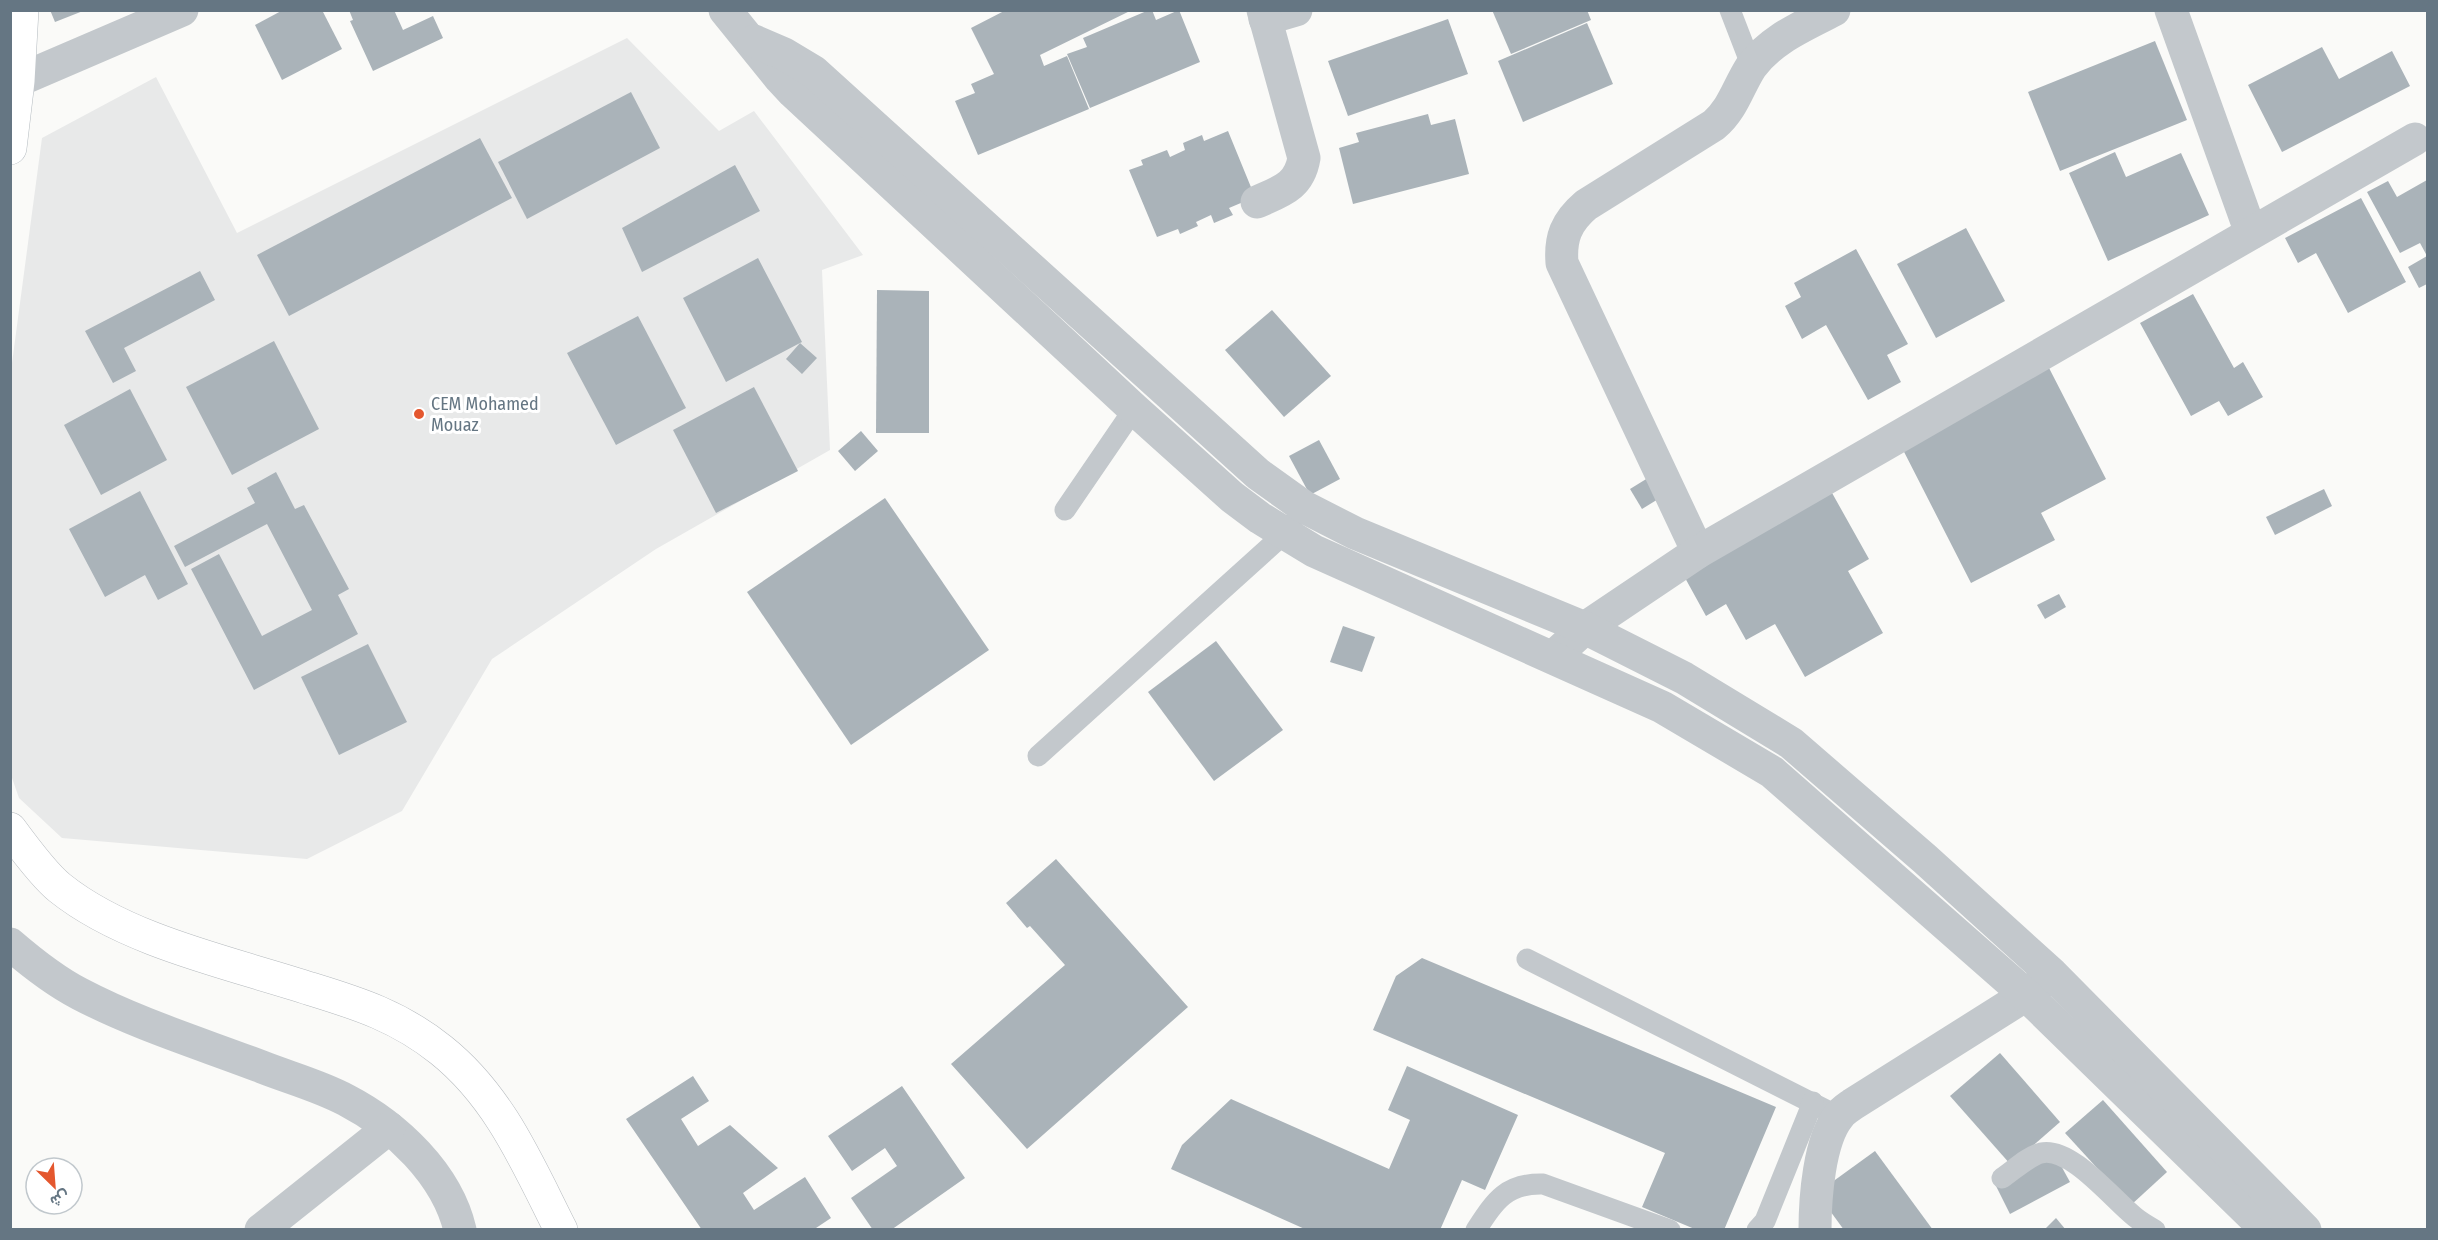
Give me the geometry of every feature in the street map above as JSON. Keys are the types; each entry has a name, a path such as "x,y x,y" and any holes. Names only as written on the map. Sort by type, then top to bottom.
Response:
{"main road":[{"path":"10,148 22,10"},
{"path":"10,829 59,887 116,923 188,950 374,1009 410,1028 442,1050 473,1080 502,1115 561,1230"}],"street":[{"path":"14,83 182,10"},
{"path":"725,10 793,92 1232,497 1284,534 1340,564 1662,707 1772,772 2026,994 2267,1230"},
{"path":"1257,202 1286,188 1302,170 1304,158 1264,15 1296,10"},
{"path":"1698,552 1562,263 1561,246 1565,230 1573,216 1586,205 1704,132 1724,117 1752,67 1777,41 1834,10"},
{"path":"2171,10 2251,233"},
{"path":"749,39 784,54 814,72 1258,474 1304,507 1355,533 1585,628 1684,678 1791,743 1925,859 2052,974 2305,1230"},
{"path":"1553,657 1585,628 1698,552 2415,139"},
{"path":"10,944 37,967 80,994 347,1100 389,1128 429,1169 447,1193 457,1214 460,1230"},
{"path":"1815,1230 1819,1173 1826,1143 1826,1109 1853,1104 2026,994 2052,974"},
{"path":"261,1230 389,1128"}],"lane":[{"path":"1730,10 1752,67"},
{"path":"1065,510 1134,409"},
{"path":"1038,756 1284,534 1304,507"},
{"path":"1527,959 1826,1109 1765,1221 1757,1230"},
{"path":"2002,1178 2033,1156 2044,1152 2066,1156 2136,1218 2155,1230"},
{"path":"1476,1230 1501,1196 1528,1184 1543,1184 1670,1230"}],"shaded area":[{"name":"CEM Mohamed Mouaz","path":"627,38 719,131 754,111 863,255 822,270 830,450 656,549 492,659 402,811 307,859 62,838 19,798 11,775 10,378 42,138 156,77 237,233"}],"building":[{"path":"50,10 83,10 83,11 55,22"},
{"path":"283,10 322,10 342,49 282,80 255,25"},
{"path":"349,10 394,10 403,30 433,16 443,38 373,71 350,21 353,20"},
{"path":"1006,10 1132,10 1040,55 1044,66 1067,56 1089,109 978,155 955,101 975,93 971,84 994,74 971,28"},
{"path":"1152,10 1156,20 1179,10 1200,62 1090,108 1067,54 1087,47 1083,38"},
{"path":"1492,10 1587,10 1591,20 1511,54"},
{"path":"1448,19 1468,74 1348,116 1328,61"},
{"path":"1587,23 1613,84 1523,122 1498,61"},
{"path":"2155,41 2187,120 2060,171 2028,92"},
{"path":"2322,47 2339,79 2392,51 2410,86 2282,152 2248,85"},
{"path":"631,92 660,148 527,219 498,162"},
{"path":"1428,114 1431,125 1455,119 1469,174 1353,204 1339,148 1359,142 1356,133"},
{"path":"1228,131 1255,197 1229,208 1233,215 1214,223 1211,215 1196,222 1198,226 1180,234 1178,229 1157,237 1129,170 1143,165 1141,160 1167,150 1170,157 1185,150 1183,143 1202,135 1204,141"},
{"path":"480,138 512,198 289,316 257,255"},
{"path":"2115,152 2126,177 2181,153 2209,215 2108,261 2069,173"},
{"path":"735,165 760,211 642,272 622,228"},
{"path":"2427,180 2427,256 2420,243 2400,253 2367,192 2388,181 2397,197"},
{"path":"2361,198 2406,282 2348,313 2316,253 2298,263 2285,238"},
{"path":"1966,228 2005,301 1936,338 1897,264"},
{"path":"1856,249 1908,344 1887,355 1901,382 1868,400 1826,325 1802,339 1785,306 1801,297 1794,283"},
{"path":"2427,256 2427,284 2419,288 2408,267"},
{"path":"758,258 802,342 726,382 683,298"},
{"path":"200,271 215,300 124,348 136,371 113,383 85,331"},
{"path":"877,290 929,291 929,433 876,433"},
{"path":"2193,294 2234,368 2243,362 2263,397 2228,416 2219,401 2191,416 2140,323"},
{"path":"1272,310 1331,376 1284,417 1225,350"},
{"path":"638,316 686,408 616,445 567,353"},
{"path":"274,341 319,429 232,475 186,387"},
{"path":"800,343 817,358 802,374 786,359"},
{"path":"2048,366 2106,479 2041,513 2055,540 1971,583 1899,442"},
{"path":"754,387 798,471 716,513 673,430"},
{"path":"130,389 167,460 101,495 64,425"},
{"path":"861,431 878,451 855,471 838,451"},
{"path":"1319,440 1340,479 1310,495 1289,456"},
{"path":"276,472 295,509 304,505 349,589 338,595 358,634 254,690 191,569 219,554 262,636 312,610 267,524 185,567 174,546 255,503 247,488"},
{"path":"1656,473 1668,493 1642,509 1630,489"},
{"path":"1822,475 1869,559 1848,571 1883,633 1805,677 1775,624 1746,640 1726,604 1706,616 1684,576"},
{"path":"2324,489 2332,506 2275,535 2266,517"},
{"path":"140,491 188,584 158,600 145,575 105,597 69,529"},
{"path":"885,498 989,650 851,745 747,592"},
{"path":"2059,594 2066,607 2045,619 2037,605"},
{"path":"1343,626 1375,637 1362,672 1330,662"},
{"path":"1216,641 1283,730 1214,781 1148,692"},
{"path":"368,644 407,722 339,755 301,677"},
{"path":"1056,859 1188,1007 1027,1149 951,1064 1065,965 1030,926 1027,928 1006,903"},
{"path":"1422,958 1776,1107 1724,1230 1697,1230 1642,1207 1665,1153 1373,1030 1396,976"},
{"path":"2000,1053 2060,1122 2011,1165 1950,1096"},
{"path":"1407,1066 1518,1115 1485,1190 1462,1180 1440,1230 1307,1230 1171,1169 1182,1145 1231,1099 1389,1169 1410,1120 1388,1110"},
{"path":"693,1076 709,1101 681,1119 698,1146 730,1125 778,1168 743,1193 754,1210 805,1177 831,1218 813,1230 702,1230 626,1119"},
{"path":"902,1086 965,1178 891,1230 873,1230 851,1198 897,1166 885,1148 852,1171 828,1136"},
{"path":"2103,1100 2167,1172 2131,1205 2065,1133"},
{"path":"1875,1151 1933,1230 1844,1230 1817,1193"},
{"path":"2053,1151 2070,1182 2010,1214 1994,1182"},
{"path":"2056,1218 2066,1230 2044,1230"}],"place":[{"name":"CEM Mohamed Mouaz","path":"419,414"}]}
